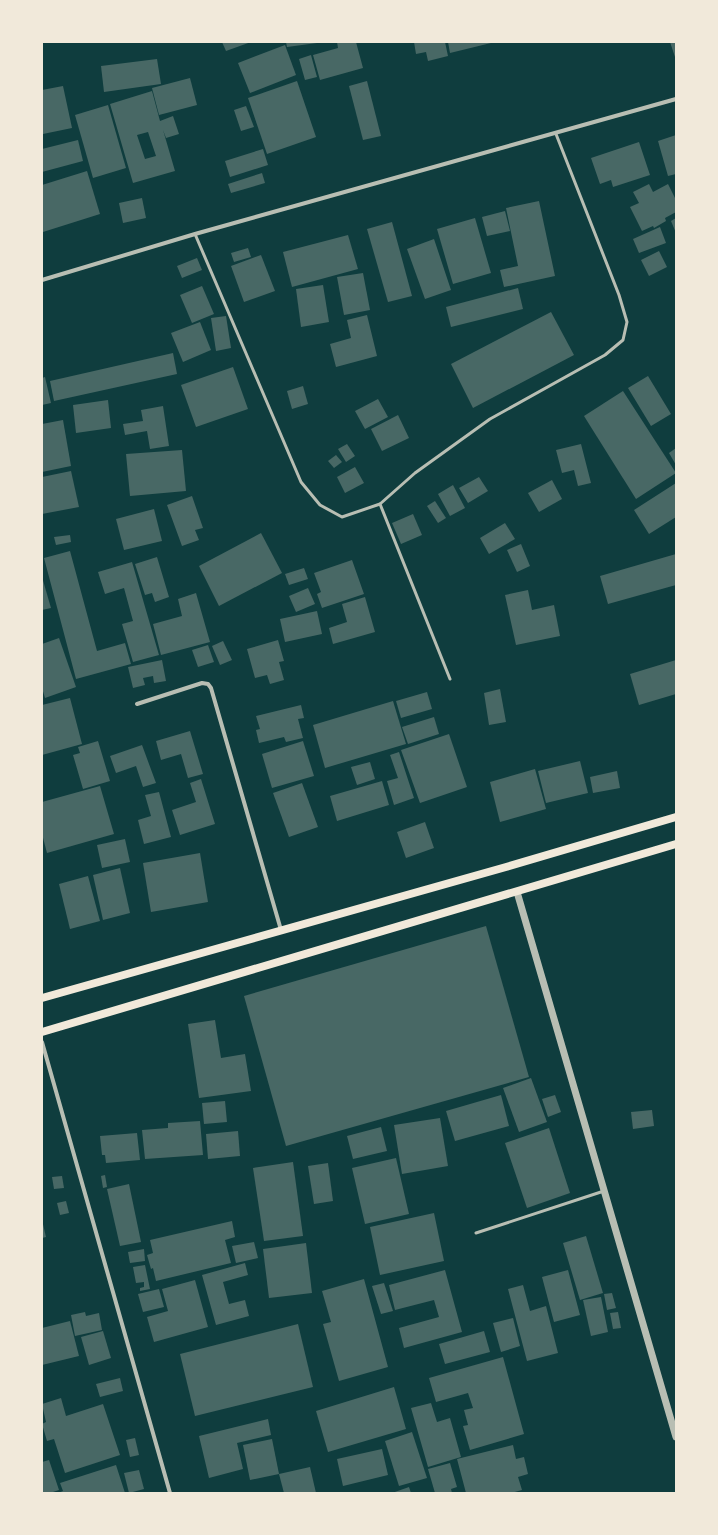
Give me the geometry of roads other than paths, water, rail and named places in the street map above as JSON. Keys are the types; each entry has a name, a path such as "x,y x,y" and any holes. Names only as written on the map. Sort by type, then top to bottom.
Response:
{"main road":[{"path":"42,998 506,867 676,817"},
{"path":"42,1032 676,844"}],"street":[{"path":"42,280 195,234 556,134 676,99"},
{"path":"137,704 202,683 208,684 211,688 281,930"},
{"path":"517,892 676,1437"},
{"path":"42,1042 170,1493"}],"lane":[{"path":"195,234 301,482 320,505 342,516 380,504 415,473 490,419 605,355 623,340 627,322 619,295 556,134"},
{"path":"380,504 450,679"},
{"path":"476,1233 604,1191"}]}
